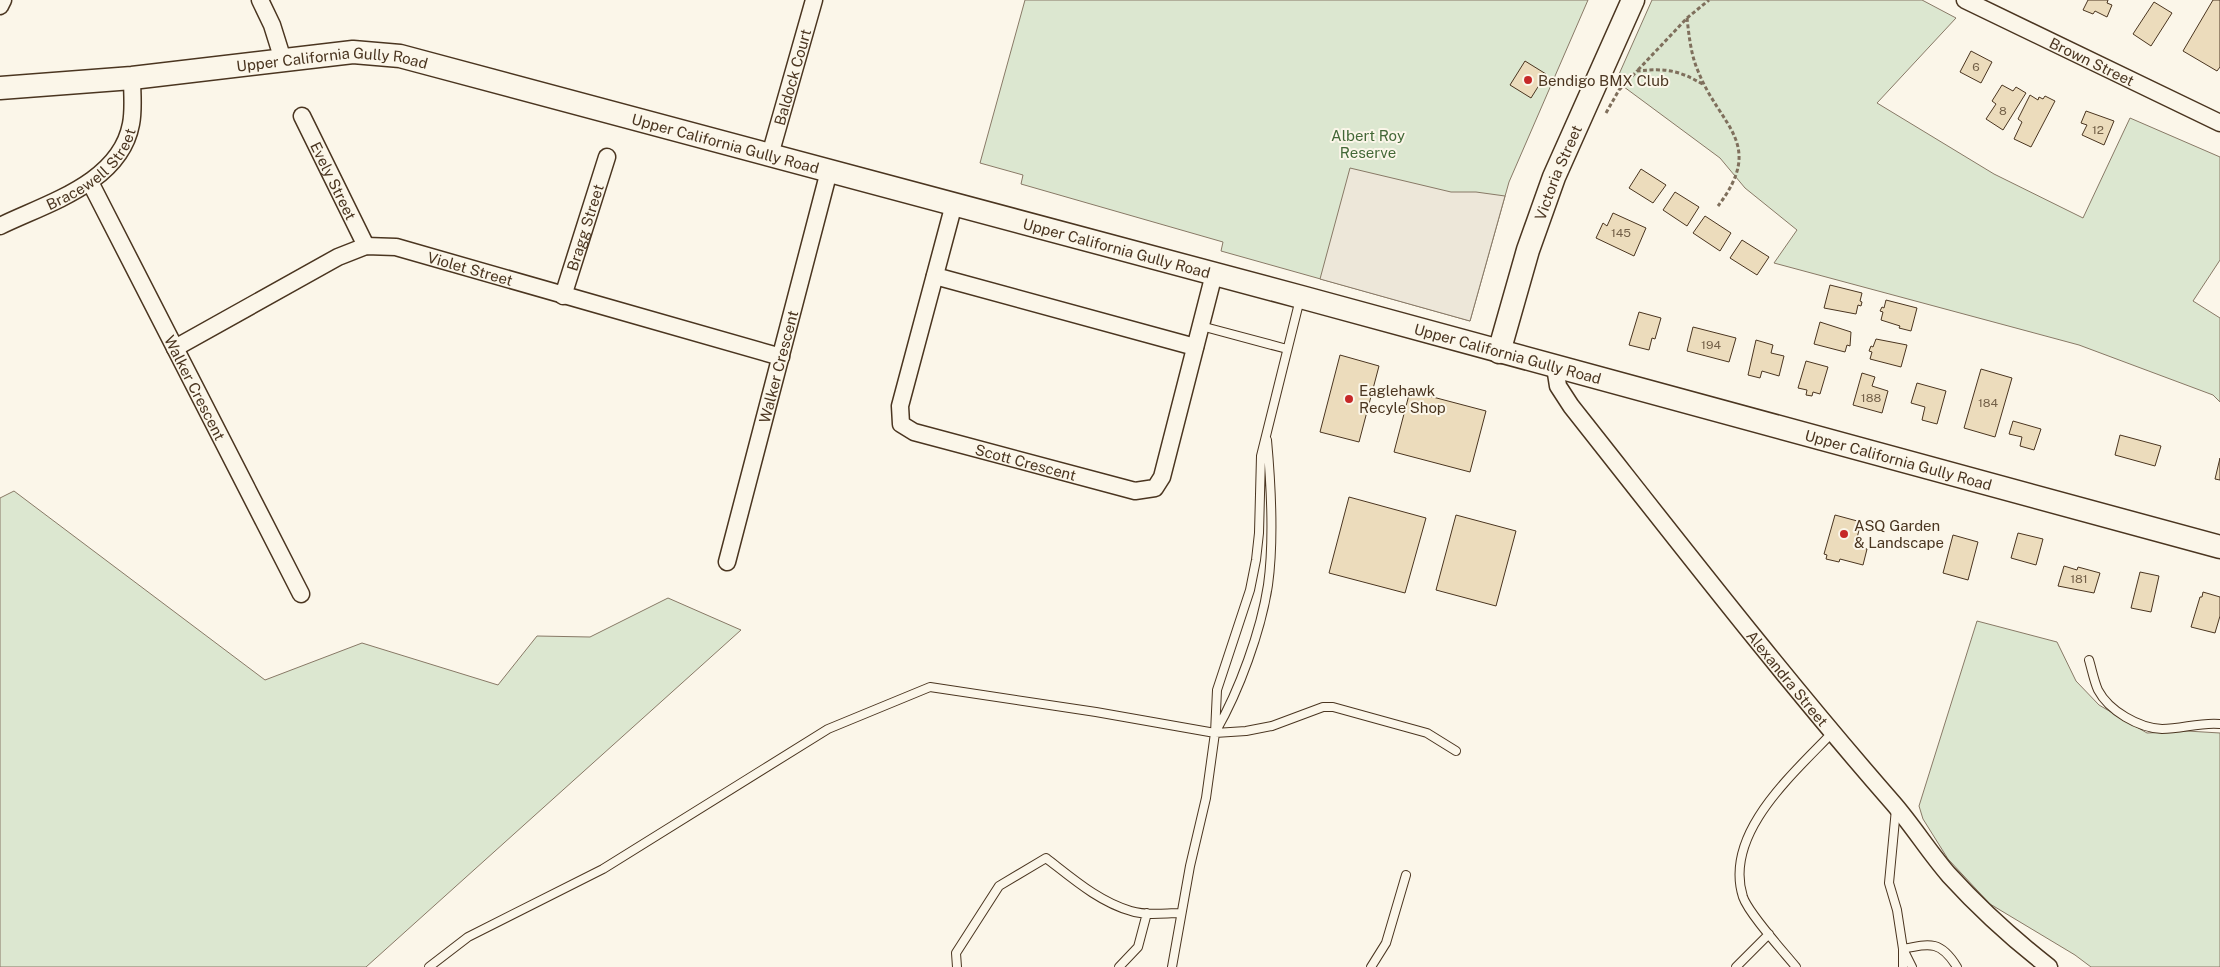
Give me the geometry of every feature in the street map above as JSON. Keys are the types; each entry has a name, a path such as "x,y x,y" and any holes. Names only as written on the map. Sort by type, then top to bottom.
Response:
{"street":[{"path":"0,6 3,0"},
{"path":"260,0 272,25 283,60"},
{"name":"Baldock Court","path":"770,155 814,0"},
{"name":"Victoria Street","path":"1499,352 1528,250 1554,177 1633,0"},
{"name":"Brown Street","path":"1965,0 2220,123"},
{"name":"Upper California Gully Road","path":"0,88 132,78 353,52 400,56 1301,297 2220,547"},
{"name":"Bracewell Street","path":"0,226 90,182 116,158 126,141 131,124 132,78"},
{"name":"Evely Street","path":"302,116 366,246"},
{"name":"Bragg Street","path":"563,296 607,157"},
{"name":"Walker Crescent","path":"727,562 829,171"},
{"name":"Walker Crescent","path":"90,182 301,594"},
{"name":"Scott Crescent","path":"954,204 900,406 902,424 914,432 1134,491 1155,488 1162,477 1214,274"},
{"name":"Violet Street","path":"175,348 338,258 366,246 380,246 405,249 563,296 781,357"},
{"path":"935,276 1195,347"},
{"name":"Alexandra Street","path":"1555,367 1558,386 1571,406 1832,733 1971,898 1996,924 2049,967"}],"lane":[{"path":"1172,967 1180,913 1206,798 1215,733 1217,690 1250,590 1256,560 1259,533 1261,456 1301,297"},
{"path":"1201,326 1287,349"},
{"path":"1215,733 1231,706 1268,585 1270,472 1267,433"},
{"path":"2089,660 2098,688 2110,705 2118,712 2142,724 2164,729 2220,724"},
{"path":"429,967 468,937 603,870 828,729 930,688 1096,712 1215,733 1246,731 1272,726 1323,707 1333,707 1427,733 1456,751"},
{"path":"1796,967 1769,934 1744,898 1740,880 1745,843 1770,800 1832,733"},
{"path":"1896,807 1889,883 1897,910 1903,949 1903,967"},
{"path":"957,967 956,953 1000,886 1046,858 1095,895 1132,912 1180,913"},
{"path":"1371,967 1386,943 1406,875"},
{"path":"1119,967 1138,947 1147,913"},
{"path":"1736,967 1769,934"},
{"path":"1903,949 1926,944 1938,947 1949,954 1957,967"},
{"path":"1903,949 1912,967"}],"path":[{"path":"1603,119 1619,90 1687,18 1709,0"},
{"path":"1687,18 1693,56 1704,85 1730,127 1737,141 1739,152 1740,162 1734,180 1718,206"},
{"path":"1637,70 1671,70 1687,75 1704,85"}],"green space":[{"name":"Albert Roy Reserve","path":"1025,0 1588,0 1509,182 1470,321 1221,251 1223,242 1021,184 1023,175 980,163"},
{"path":"1652,0 1922,0 1956,18 1877,103 1994,174 2083,218 2130,118 2220,157 2220,260 2193,301 2220,318 2220,402 2213,395 2079,345 1774,263 1797,230 1745,188 1720,158 1616,81"},
{"path":"14,491 265,680 362,643 498,685 537,636 590,637 668,598 741,630 366,967 0,967 0,498"},
{"path":"1977,621 2057,642 2076,681 2099,705 2147,733 2187,731 2220,733 2220,967 2091,967 2075,955 1990,904 1948,859 1923,819 1919,806"}],"shaded area":[{"path":"1350,168 1451,192 1476,192 1505,196 1470,321 1320,279"}],"building":[{"path":"2088,0 2108,0 2107,3 2112,5 2107,17 2095,11 2093,14 2083,10"},
{"path":"2213,0 2220,0 2220,67 2217,71 2183,51"},
{"path":"2154,2 2172,13 2151,46 2133,34"},
{"path":"1971,51 1992,62 1981,83 1960,72"},
{"name":"Bendigo BMX Club","path":"1525,61 1546,74 1531,98 1510,85"},
{"path":"2002,85 2013,91 2016,87 2026,93 2003,130 1986,119 1996,104 1992,101"},
{"path":"2030,95 2038,100 2039,97 2043,99 2045,96 2055,101 2031,147 2014,139 2022,122 2018,119"},
{"path":"2086,111 2114,121 2104,145 2082,135 2087,125 2081,123"},
{"path":"1641,169 1666,185 1653,203 1629,188"},
{"path":"1675,192 1699,207 1687,226 1663,210"},
{"path":"1613,213 1646,228 1634,256 1596,238 1603,223 1607,226"},
{"path":"1705,216 1731,233 1720,251 1693,233"},
{"path":"1742,240 1769,257 1757,275 1730,258"},
{"path":"1830,285 1862,293 1861,306 1858,305 1856,314 1824,308"},
{"path":"1886,300 1917,308 1911,331 1881,320 1883,312 1880,311 1882,307 1884,308"},
{"path":"1639,312 1661,318 1655,339 1652,338 1649,350 1629,345"},
{"path":"1820,322 1851,332 1850,346 1847,345 1845,352 1814,344"},
{"path":"1693,327 1736,338 1729,362 1687,351"},
{"path":"1876,339 1907,345 1901,367 1870,359 1872,352 1869,351"},
{"path":"1756,340 1773,345 1771,353 1784,356 1779,376 1762,371 1760,378 1748,375"},
{"path":"1340,355 1379,366 1359,442 1320,432"},
{"path":"1806,361 1828,367 1820,394 1813,392 1812,396 1806,395 1807,390 1798,388"},
{"path":"1981,369 2012,378 1995,437 1964,428"},
{"path":"1862,373 1875,377 1872,386 1888,391 1882,413 1853,405"},
{"path":"1917,383 1946,391 1937,424 1922,420 1925,407 1911,403"},
{"path":"1410,391 1486,411 1470,472 1394,452"},
{"path":"2013,421 2041,429 2034,450 2020,446 2022,437 2009,434"},
{"path":"2120,435 2161,446 2155,466 2115,455"},
{"path":"2220,458 2220,480 2215,479"},
{"path":"1349,497 1426,518 1405,593 1329,573"},
{"path":"1456,515 1516,531 1496,606 1436,590"},
{"name":"ASQ Garden & Landscape","path":"1835,515 1861,522 1855,546 1867,549 1863,565 1840,559 1839,562 1826,559 1827,555 1824,554"},
{"path":"2018,533 2043,539 2036,565 2011,558"},
{"path":"1953,535 1978,542 1968,580 1943,573"},
{"path":"2064,566 2077,570 2078,567 2100,573 2094,593 2058,586"},
{"path":"2140,572 2159,576 2151,612 2131,608"},
{"path":"2203,592 2220,597 2220,616 2215,633 2191,627"}],"place":[{"name":"Bendigo BMX Club","path":"1528,80"},
{"name":"Eaglehawk Recyle Shop","path":"1349,399"},
{"name":"ASQ Garden & Landscape","path":"1844,534"}]}
